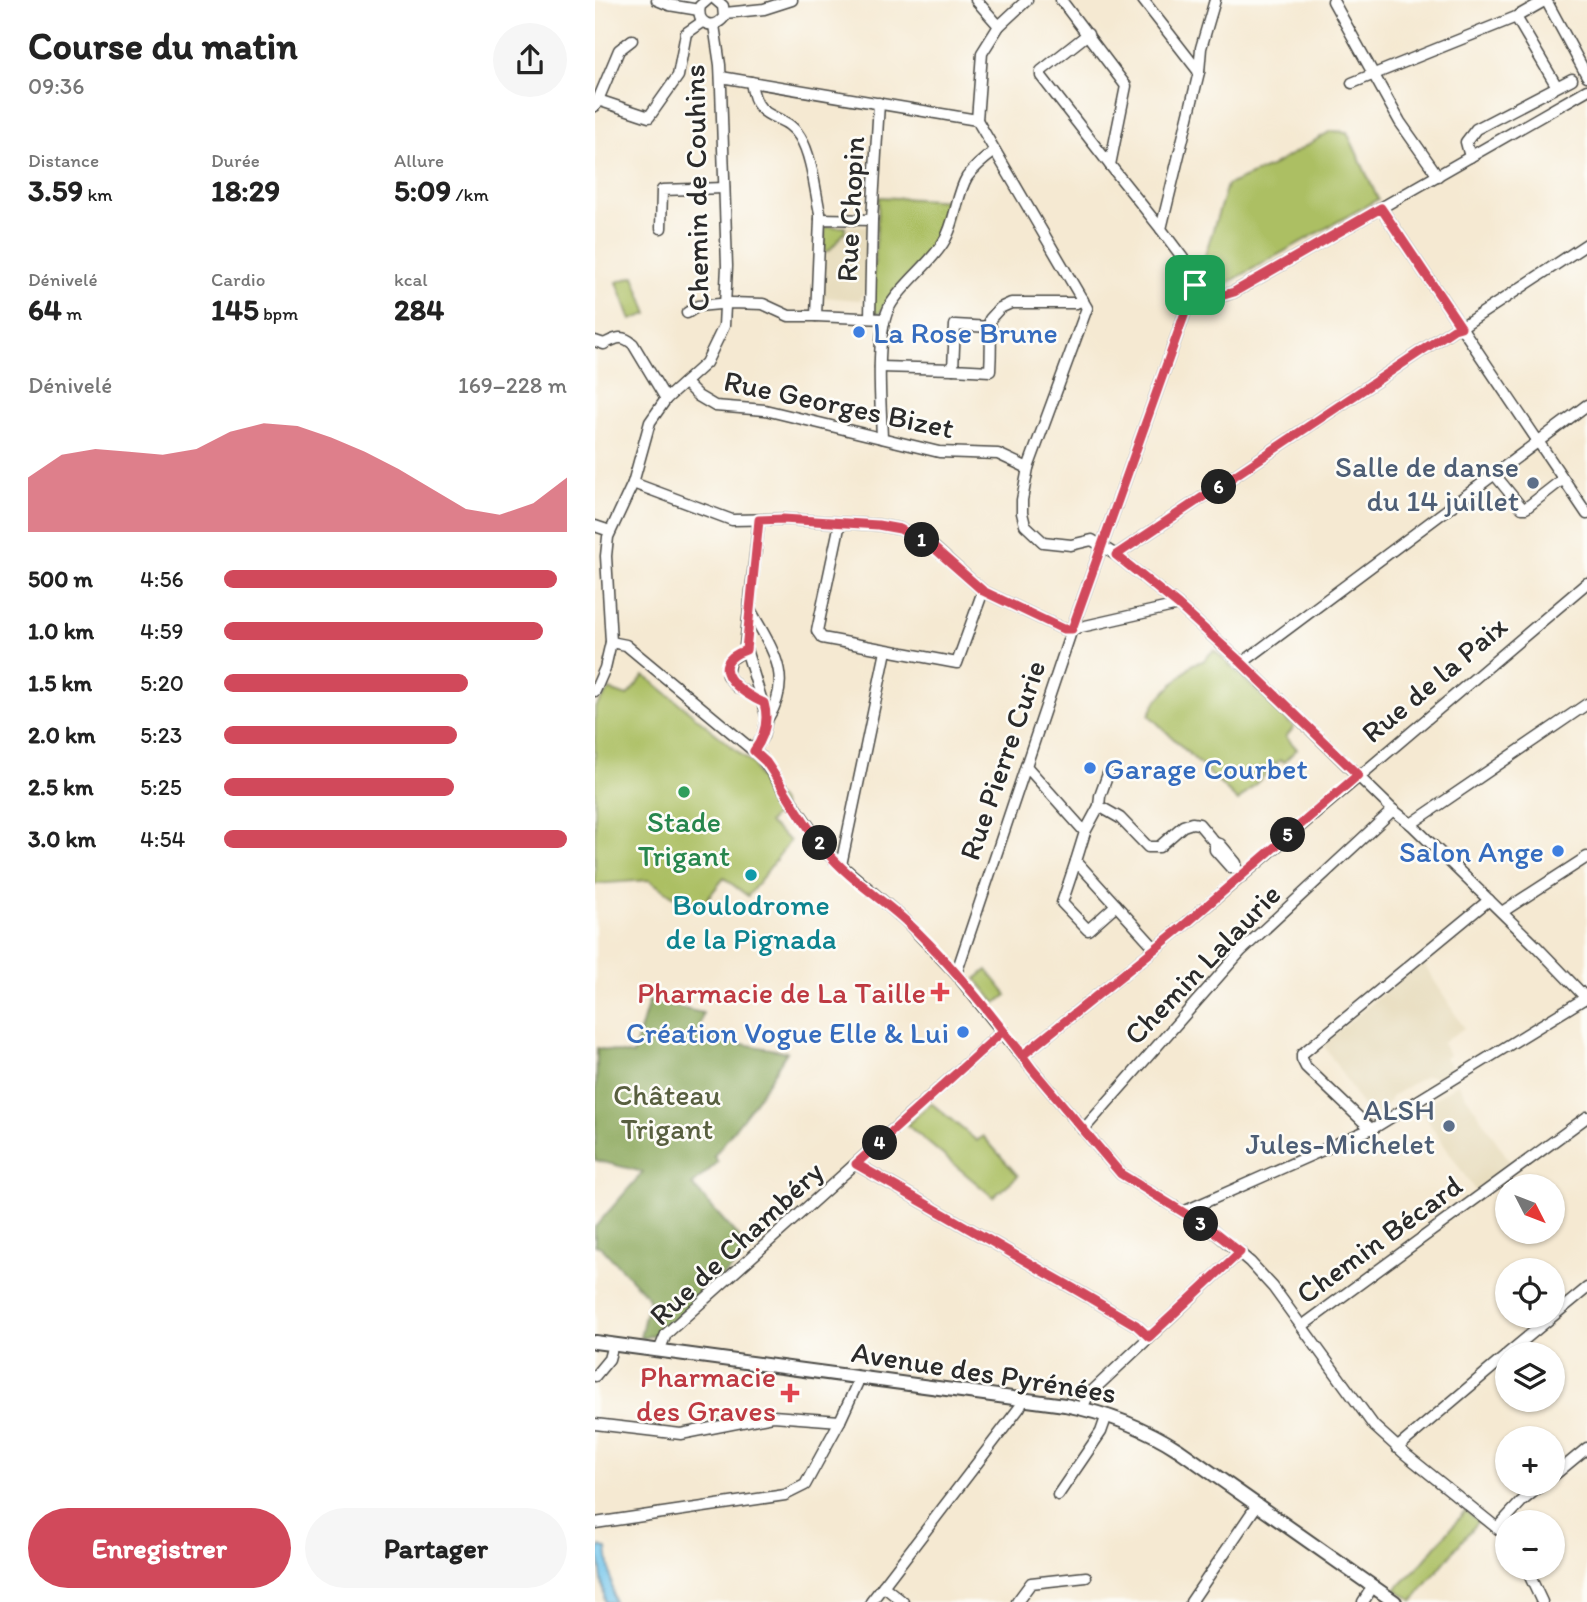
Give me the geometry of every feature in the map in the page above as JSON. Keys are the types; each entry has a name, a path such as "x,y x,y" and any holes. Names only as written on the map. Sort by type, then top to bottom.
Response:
{"main road":[{"name":"Avenue des Pyrénées","path":"595,1342 1082,1408 1107,1415 1167,1442 1395,1602"}],"street":[{"path":"657,0 699,10"},
{"path":"702,22 699,10 707,0"},
{"path":"632,40 619,50 596,103 649,117 678,76 686,33 702,22 714,25 722,21 725,13 723,6 716,0"},
{"path":"725,13 764,9 792,0"},
{"path":"976,0 999,26"},
{"path":"1027,0 999,26 982,53 977,120 1087,308 1028,468 1022,500 1025,525 1043,542 1072,545 1092,540 1116,555 1178,605 1411,824 1587,998 1371,1129 1183,1212"},
{"path":"1062,0 1126,86 1110,165"},
{"path":"1143,0 1199,72"},
{"path":"1161,229 1199,72 1201,48 1215,0"},
{"path":"1352,83 1517,17 1527,5 1546,0 1587,76"},
{"path":"1333,1 1400,122 1437,176"},
{"path":"1517,17 1556,85"},
{"name":"Chemin de Couhins","path":"595,691 605,668 611,642 606,556 611,531 633,483 648,426 666,399 705,363 724,326 726,304 721,77 714,25"},
{"path":"1088,34 1041,71 1041,76 1161,229"},
{"path":"721,77 977,120"},
{"path":"1470,157 1466,142 1476,129 1572,79"},
{"path":"751,82 756,104 789,125 805,146 820,213 815,316"},
{"path":"1195,285 1224,295 1234,292 1587,90"},
{"name":"Rue Chopin","path":"870,317 879,103"},
{"path":"882,438 880,367 884,319 891,304 944,242 956,213 965,179 978,163 995,151"},
{"path":"661,228 662,190 724,188"},
{"path":"1381,208 1587,514"},
{"path":"820,219 872,220"},
{"name":"Rue Pierre Curie","path":"956,974 1072,629 1195,285 1194,273 1161,229"},
{"path":"1116,555 1454,329 1587,244"},
{"path":"880,367 990,370 990,319 1000,308 1011,303 1076,303 1083,300"},
{"path":"687,313 698,306 763,304 789,316 884,319"},
{"path":"953,369 955,324 991,327"},
{"path":"595,341 604,344 618,337 626,338 633,344 666,399"},
{"name":"Rue Georges Bizet","path":"685,383 698,396 715,406 765,410 939,452 998,454 1028,468"},
{"path":"1242,663 1587,405"},
{"path":"1495,475 1522,508 1526,508 1563,479"},
{"path":"633,483 725,518 783,519 878,525 900,529 933,547 983,591 1063,629 1178,605"},
{"path":"759,520 746,650 767,718"},
{"path":"840,523 817,631 823,638 957,663 983,591"},
{"path":"595,526 611,531"},
{"name":"Rue de la Paix","path":"1023,1055 1182,927 1239,872 1587,583"},
{"path":"750,609 780,670 777,697 767,718 763,736 754,751"},
{"path":"611,642 626,645 754,751 770,769 825,850 906,921 956,974 1125,1178 1212,1230 1240,1252 1269,1282 1367,1417 1397,1448 1495,1525"},
{"path":"746,650 730,660 727,675 737,687 764,703"},
{"path":"841,865 886,651"},
{"path":"1411,824 1587,704"},
{"path":"1026,766 1085,832"},
{"path":"1108,774 1099,806 1085,832 1062,902 1088,930 1116,905"},
{"path":"1099,806 1120,818 1148,847 1159,847 1183,826 1199,824 1215,843 1215,850 1231,868 1239,872"},
{"name":"Chemin Lalaurie","path":"1083,1130 1241,951 1394,810"},
{"path":"1502,912 1587,857"},
{"path":"1076,861 1154,947"},
{"path":"1371,1129 1306,1067 1303,1054 1489,900"},
{"name":"Rue de Chambéry","path":"659,1351 666,1334 1003,1031"},
{"name":"Chemin Bécard","path":"1302,1326 1587,1117"},
{"path":"856,1164 1136,1325 1149,1337"},
{"path":"1082,1408 1089,1394 1240,1252"},
{"path":"1523,1342 1587,1288"},
{"path":"595,1376 609,1359 613,1345"},
{"path":"1397,1448 1495,1365"},
{"path":"595,1523 785,1495 805,1485 840,1421 858,1377"},
{"path":"871,1602 1023,1400"},
{"path":"1058,1495 1101,1432 1107,1415"},
{"path":"595,1424 681,1434 772,1416 840,1421"},
{"path":"1565,1466 1587,1448"},
{"path":"1514,1510 1528,1496"},
{"path":"1191,1602 1257,1505"},
{"path":"1017,1602 1031,1583 1086,1577"},
{"path":"1532,1580 1542,1602"},
{"path":"883,1586 903,1602"},
{"path":"1363,1602 1373,1586"}],"shaded area":[{"path":"824,225 868,226 866,291 860,300 821,297"},
{"path":"1422,961 1464,1028 1442,1043 1449,1055 1445,1058 1456,1074 1425,1076 1392,1096 1379,1119 1371,1119 1323,1044"},
{"path":"1458,1084 1513,1166 1502,1174 1495,1174 1495,1179 1476,1192 1419,1108"}],"green space":[{"path":"1331,131 1347,132 1378,199 1222,286 1212,284 1201,268 1227,185 1270,167"},
{"path":"879,197 954,201 948,223 934,247 887,301 880,313 871,313"},
{"path":"825,227 845,227 845,232 829,251 824,251"},
{"path":"634,276 648,314 631,320 617,282"},
{"path":"1214,650 1294,727 1286,737 1297,749 1284,762 1280,760 1238,801 1149,715 1157,700 1193,664 1203,661"},
{"name":"Stade Trigant","path":"644,676 753,764 759,778 763,777 783,806 768,823 790,841 748,896 724,878 702,905 673,896 649,880 595,884 595,707 610,690 627,696"},
{"path":"987,970 1007,995 996,1003 976,979"},
{"name":"Château Trigant","path":"649,1001 703,1013 698,1036 787,1052 755,1102 714,1156 718,1162 692,1185 751,1251 659,1333 644,1338 640,1337 649,1298 601,1247 595,1245 595,1227 643,1172 595,1160 597,1048 633,1055"},
{"path":"931,1103 977,1141 983,1136 1018,1176 993,1197 907,1125"},
{"path":"1465,1511 1478,1521 1413,1601 1396,1589 1423,1562"}],"water":[{"path":"601,1546 607,1549 614,1602 605,1602 598,1550"}],"place":[{"name":"La Rose Brune","path":"859,332"},
{"name":"Salle de danse du 14 juillet","path":"1533,483"},
{"name":"Garage Courbet","path":"1090,768"},
{"name":"Stade Trigant","path":"684,792"},
{"name":"Salon Ange","path":"1558,851"},
{"name":"Boulodrome de la Pignada","path":"751,875"},
{"name":"Pharmacie de La Taille","path":"940,992"},
{"name":"Création Vogue Elle & Lui","path":"963,1032"},
{"name":"ALSH Jules-Michelet","path":"1449,1126"},
{"name":"Pharmacie des Graves","path":"790,1393"}],"route":[{"path":"1195,285 1072,629 1063,629 983,591 933,547 900,529 878,525 759,520 746,650 733,657 727,667 727,675 733,685 764,703 767,712 763,736 754,751 766,762 828,853 906,921 956,974 1023,1055 1032,1069 1121,1174 1212,1230 1240,1252 1149,1337 1136,1325 856,1164 1003,1031 1023,1055 1182,927 1358,775 1242,663 1178,605 1116,555 1454,329 1461,327 1381,208 1234,292 1216,294 1195,285"}]}
